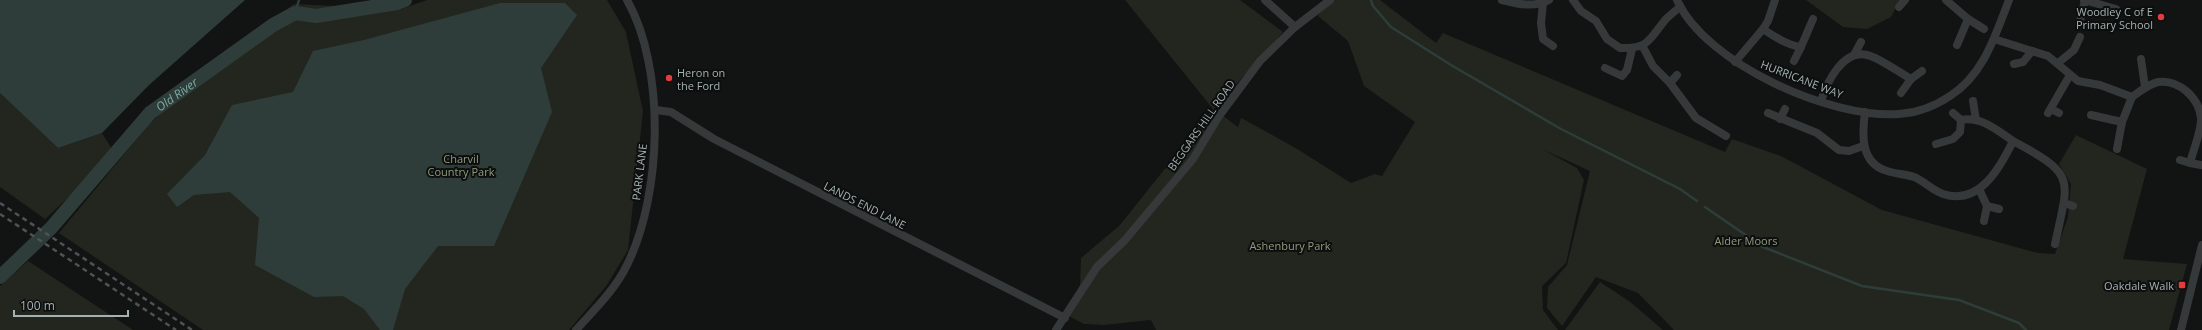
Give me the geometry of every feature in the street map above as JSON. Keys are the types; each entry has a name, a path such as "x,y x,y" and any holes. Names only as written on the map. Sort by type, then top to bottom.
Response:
{"street":[{"name":"PARK LANE","path":"576,330 618,280 636,246 645,212 650,179 656,110 655,96 642,33 627,0"},
{"path":"1265,0 1295,27"},
{"name":"BEGGARS HILL ROAD","path":"1056,330 1097,267 1124,240 1193,159 1219,116 1260,61 1295,27 1330,0"},
{"path":"1502,0 1525,5 1546,1 1541,23 1543,40 1553,46"},
{"path":"1573,0 1581,11 1596,21 1607,39 1620,48 1632,49 1642,47 1653,38 1666,18 1678,4"},
{"path":"1735,62 1763,29 1768,21 1775,0"},
{"path":"1899,7 1905,0"},
{"name":"HURRICANE WAY","path":"1678,4 1690,22 1705,39 1735,62 1764,78 1821,100 1865,112 1894,115 1910,113 1927,108 1945,100 1960,89 1977,72 1994,39 2009,0"},
{"path":"1950,1 1968,19 1984,29"},
{"path":"2080,21 2085,1 2116,9"},
{"path":"1794,61 1813,19"},
{"path":"1957,44 1968,19"},
{"path":"1763,29 1777,38 1794,46 1801,47"},
{"path":"2058,63 2074,50 2080,37"},
{"path":"1994,39 2048,56 2078,80 2100,85 2132,97"},
{"path":"1821,100 1832,74 1854,55 1861,42"},
{"path":"1642,47 1653,66 1670,83 1696,118 1726,136"},
{"path":"1605,68 1622,80 1627,70 1632,49"},
{"path":"2014,64 2023,62 2032,51"},
{"path":"1854,55 1867,55 1911,79"},
{"path":"2141,59 2145,87"},
{"path":"1901,93 1911,79 1922,71"},
{"path":"1670,83 1677,75"},
{"path":"2059,113 2049,110 2070,75"},
{"path":"2117,149 2122,122 2132,97 2145,87 2159,82 2182,87 2199,100 2202,119 2190,163"},
{"path":"1973,101 1976,120"},
{"path":"1780,119 1785,109"},
{"name":"LANDS END LANE","path":"656,110 671,112 714,139 1064,318"},
{"path":"1865,112 1862,134 1863,146 1870,159 1881,169 1913,177 1942,194 1959,196 1979,189 1991,179 2013,141"},
{"path":"1768,113 1817,134 1839,150 1849,151 1863,146"},
{"path":"1953,113 1961,120 1976,120 1990,126 2057,168 2064,182 2064,203 2055,244"},
{"path":"2091,115 2122,122"},
{"path":"1936,144 1953,139 1960,132 1961,120"},
{"path":"2180,160 2200,165"},
{"path":"1979,189 1987,206 1984,221"},
{"path":"2064,203 2073,206"},
{"path":"1987,206 1999,209"},
{"path":"2181,330 2202,245"}],"green space":[{"name":"Charvil Country Park","path":"427,0 607,0 626,32 643,111 628,250 607,285 569,330 203,330 59,233 151,122 294,4 401,9"},
{"path":"1125,0 1240,0 1283,32 1214,109 1238,127 1241,118 1247,121 1299,150 1351,183 1375,174 1382,176 1415,122 1364,86 1348,41 1318,16 1326,0 1380,0 1436,43 1443,33 1725,152 1732,139 1781,156 1882,210 2038,253 2055,254 2068,217 2071,184 2059,164 2076,135 2147,169 2123,259 2187,264 2169,330 1674,330 1638,293 1596,277 1562,326 1547,308 1548,287 1567,265 1590,171 1542,149 1577,168 1584,180 1566,263 1542,286 1543,310 1558,330 1156,330 1151,320 1104,325 1084,324 1063,313 1080,286 1081,258 1119,226 1213,109"},
{"path":"1806,0 1900,0 1891,17 1867,29 1843,27"},
{"path":"0,93 58,148 102,133 115,154 45,219 0,187"},
{"path":"28,261 133,330 0,330 0,286"},
{"path":"1600,282 1629,301 1663,330 1565,330"}],"shaded area":[{"path":"0,0 245,0 149,85 102,133 58,148 0,93"},
{"name":"Charvil Country Park","path":"500,3 565,3 577,15 541,68 552,112 494,246 438,246 405,289 393,330 380,330 364,309 343,296 314,297 255,265 259,218 230,192 194,195 177,207 167,194 205,155 232,105 293,92 313,51 364,40"}],"waterway":[{"path":"295,13 299,0"},
{"name":"Old River","path":"0,277 51,228 150,113 273,25 295,13 316,16 397,3 405,0"},
{"path":"1371,0 1373,6 1391,27 1451,65 1561,129 1680,189 1697,201"},
{"path":"1705,207 1763,247 1862,286 1959,300 2019,323 2026,330"}],"railway":[{"path":"0,203 192,330"},
{"path":"0,214 176,330"}],"place":[{"name":"Woodley C of E Primary School","path":"2161,17"},
{"name":"Heron on the Ford","path":"669,78"},
{"name":"Oakdale Walk","path":"2182,285"}],"park label":[{"name":"Alder Moors","path":"1746,240"},
{"name":"Ashenbury Park","path":"1290,245"}]}
